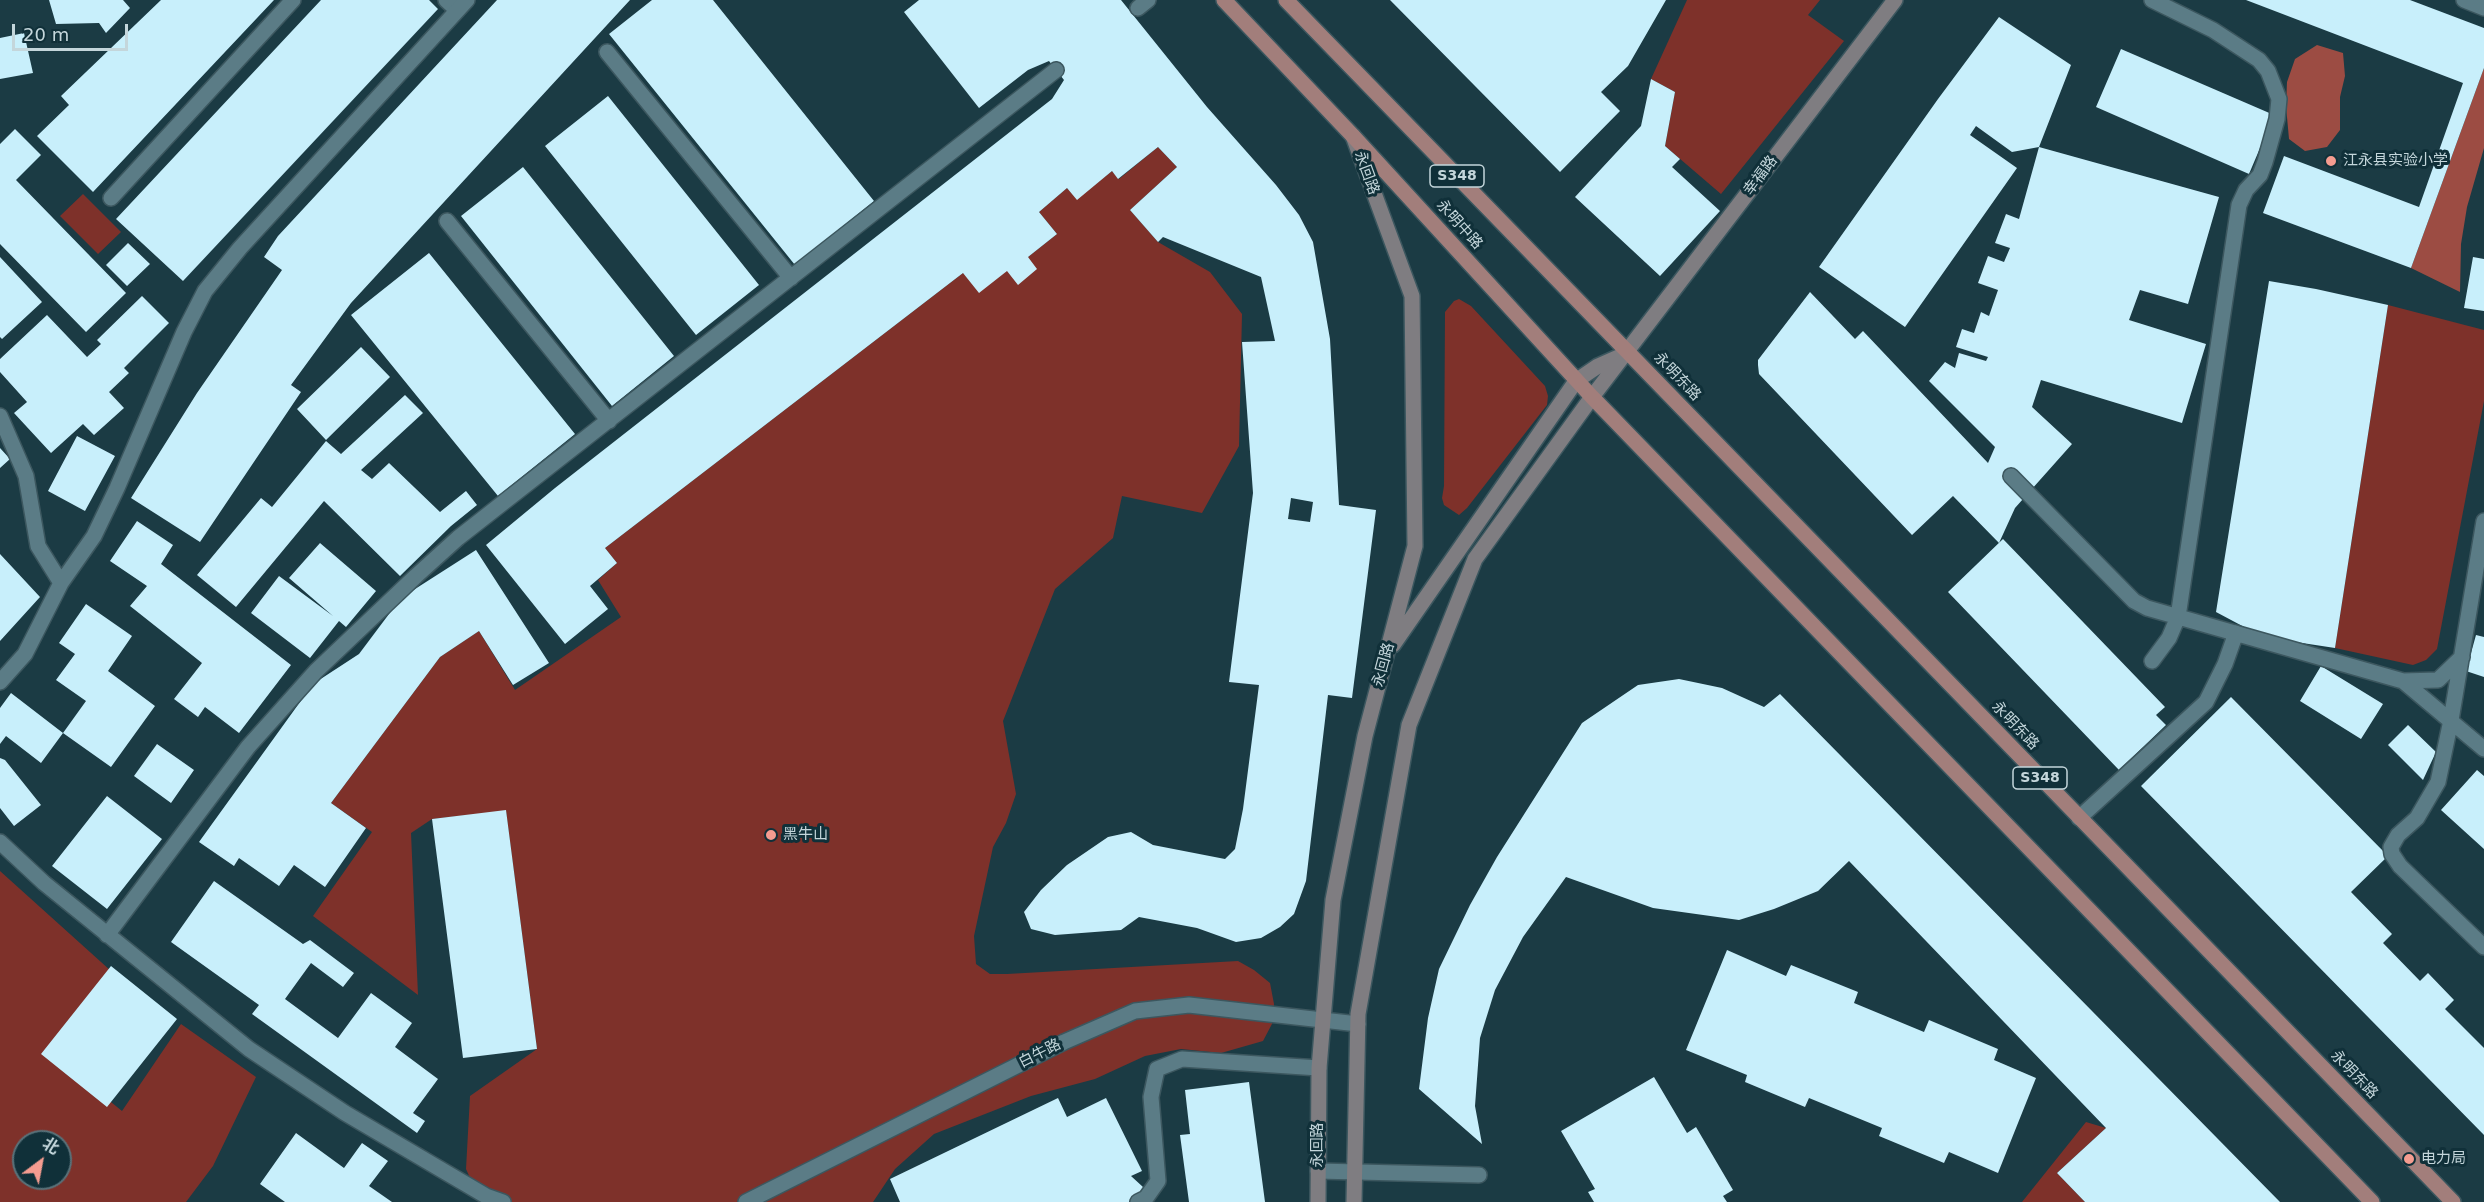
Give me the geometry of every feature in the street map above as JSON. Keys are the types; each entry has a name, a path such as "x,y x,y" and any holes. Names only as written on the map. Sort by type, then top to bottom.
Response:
{"main road":[{"name":"永明中路","path":"1224,0 1353,136 1592,397"},
{"name":"永明中路","path":"1286,0 1628,352"},
{"name":"幸福路","path":"1592,397 1895,0"},
{"name":"永回路","path":"1318,1202 1319,1068 1333,900 1365,736 1415,546 1412,296 1353,136"},
{"path":"1387,654 1576,381 1598,366 1628,352"},
{"name":"永明东路","path":"1628,352 2452,1202"},
{"path":"1354,1202 1358,1024 1409,725 1475,559 1592,397 2372,1202"}],"street":[{"path":"111,198 293,0"},
{"path":"2152,0 2213,30 2259,60 2268,71 2279,99 2277,119 2265,162 2260,175 2246,190 2239,205 2178,617 2169,638 2152,661"},
{"path":"2464,0 2484,8"},
{"path":"0,682 25,654 61,583 94,536 184,332 205,291 240,248 457,4"},
{"path":"607,52 791,278"},
{"path":"107,935 248,747 316,671 458,538 1056,70"},
{"path":"447,221 609,421"},
{"path":"0,416 26,476 38,546 61,583"},
{"path":"2011,476 2134,601 2147,608 2403,681 2438,680 2462,657"},
{"path":"2484,521 2451,720 2438,782 2417,818 2398,835 2391,847 2392,855 2400,866 2484,946"},
{"path":"2079,818 2206,702 2225,664 2236,633"},
{"path":"2403,681 2484,749"},
{"path":"0,842 44,883 249,1050 345,1113 486,1196 503,1202"},
{"name":"白牛路","path":"746,1202 1064,1042 1134,1011 1189,1005 1358,1024"},
{"path":"1138,1202 1146,1198 1158,1181 1151,1097 1157,1069 1182,1059 1319,1068"},
{"path":"1318,1171 1479,1175"}],"shaded area":[{"path":"1687,0 1820,0 1808,15 1844,41 1721,194 1665,146 1675,92 1651,79"},
{"path":"2317,45 2343,53 2345,76 2340,97 2340,130 2327,147 2305,151 2289,139 2286,106 2287,82 2295,59"},
{"path":"2484,68 2484,148 2467,207 2461,244 2460,292 2411,268"},
{"path":"1158,147 1177,167 1130,210 1158,242 1210,272 1242,314 1239,446 1202,513 1122,496 1113,538 1055,589 1003,721 1016,794 1006,823 993,847 974,936 976,964 990,974 1007,974 1238,961 1270,983 1274,1004 1273,1022 1263,1041 1221,1053 1181,1049 1145,1056 1095,1079 1031,1096 934,1134 895,1169 873,1202 481,1202 466,1169 470,1096 537,1049 506,811 432,819 411,833 418,995 313,916 372,832 331,803 440,657 479,631 515,690 621,617 598,580 617,563 605,548 963,273 1007,271 1028,257 1057,234 1039,212 1067,188 1077,199 1112,171 1119,179"},
{"path":"83,194 121,232 98,254 60,216"},
{"path":"1459,299 1471,306 1545,386 1548,396 1547,405 1467,508 1459,515 1444,505 1442,498 1444,486 1445,312 1454,301"},
{"path":"2388,305 2484,330 2484,401 2437,649 2426,660 2413,665 2335,648"},
{"path":"0,871 111,971 52,1054 122,1111 181,1024 256,1077 213,1166 186,1202 0,1202"},
{"path":"2086,1122 2106,1128 2057,1173 2085,1202 2022,1202"}],"building":[{"path":"49,0 123,0 130,8 106,33 99,23 56,24"},
{"path":"161,0 274,0 93,192 37,136 69,105 61,96"},
{"path":"321,0 429,0 438,9 183,281 116,219"},
{"path":"497,0 630,0 351,303 291,385 301,392 200,542 131,498 197,393 282,270 264,257 278,236"},
{"path":"652,0 713,0 874,201 795,265 609,34"},
{"path":"919,0 1121,0 1207,107 1276,185 1299,215 1313,242 1330,339 1339,505 1376,510 1352,698 1328,695 1306,881 1294,914 1280,927 1261,938 1236,942 1197,928 1139,917 1121,930 1055,935 1031,929 1024,912 1041,890 1067,865 1108,837 1131,832 1153,845 1225,859 1235,849 1243,809 1259,685 1229,682 1253,493 1242,342 1275,341 1261,277 1163,237 1158,242 1130,210 1177,167 1158,147 1118,179 1112,171 1077,200 1067,188 1039,212 1057,234 1028,257 1037,269 1018,285 1007,271 979,293 963,273 605,548 617,563 590,586 608,609 565,644 486,545 555,488 1052,99 1064,80 1049,61 1028,70 979,108 904,12","holes":["1291,498 1313,502 1310,522 1288,519"]},
{"path":"1390,0 1666,0 1628,66 1601,92 1620,111 1560,172"},
{"path":"2246,0 2410,0 2484,28 2484,68 2411,268 2263,213 2284,156 2419,207 2463,83"},
{"path":"1999,17 2071,65 2039,147 2012,152 1976,126 1970,135 2017,168 1905,327 1819,267"},
{"path":"24,33 33,73 0,79 0,38"},
{"path":"2121,49 2274,115 2249,174 2096,107"},
{"path":"1651,79 1675,92 1665,146 1680,159 1672,167 1720,211 1660,276 1575,197 1641,126"},
{"path":"608,96 759,285 696,335 545,146"},
{"path":"15,129 41,155 16,180 126,293 86,332 0,244 0,144"},
{"path":"2039,147 2219,197 2188,304 2140,290 2129,320 2206,344 2182,423 2041,380 2032,407 2072,444 2015,508 1999,543 1953,496 1912,535 1759,374 1758,360 1810,292 1855,339 1863,331 1988,463 1995,447 1929,381 1945,362 1955,368 1959,353 1986,361 1988,357 1956,347 1962,329 1974,333 1981,312 1989,316 1998,290 1978,283 1988,256 2004,262 2010,248 1995,243 2006,214 2019,219"},
{"path":"523,167 674,356 612,406 461,216"},
{"path":"128,243 150,264 127,286 106,265"},
{"path":"429,253 575,434 498,496 351,315"},
{"path":"0,257 42,302 2,339 0,337"},
{"path":"2473,257 2484,259 2484,311 2464,308"},
{"path":"2269,281 2388,305 2335,648 2263,637 2216,612"},
{"path":"142,296 169,323 124,368 129,373 109,392 124,408 94,435 83,424 51,453 14,413 27,402 0,372 0,359 47,315 87,357 101,344 97,340"},
{"path":"361,347 390,377 326,440 297,409"},
{"path":"405,395 423,413 361,470 372,479 389,463 440,512 466,491 477,505 451,526 400,576 324,501 236,607 197,575 261,498 272,507 326,441 341,454"},
{"path":"77,436 115,456 85,511 48,491"},
{"path":"0,448 10,459 0,468"},
{"path":"137,521 173,545 161,564 291,665 239,733 205,707 198,717 174,699 202,663 130,606 147,586 110,561"},
{"path":"2003,539 2165,707 2156,715 2166,725 2119,770 1948,592"},
{"path":"320,543 376,591 346,627 339,621 310,658 251,613 279,576 333,616 289,578"},
{"path":"476,550 549,663 513,685 479,631 440,657 331,803 366,828 325,887 294,865 279,886 239,858 234,866 199,842 313,684 359,654 401,598"},
{"path":"0,554 40,597 0,641"},
{"path":"86,604 132,636 108,671 155,706 111,767 63,733 86,701 56,680 75,654 59,643"},
{"path":"2476,635 2484,637 2484,677 2466,671"},
{"path":"2321,666 2383,704 2361,739 2300,701"},
{"path":"1679,679 1722,688 1764,707 1780,694 2280,1202 2085,1202 2057,1173 2106,1128 1849,861 1818,891 1739,920 1653,908 1566,877 1523,937 1495,990 1480,1038 1475,1106 1482,1144 1419,1089 1428,1018 1439,969 1470,905 1497,857 1582,723 1638,685"},
{"path":"11,693 63,733 41,763 6,736 0,744 0,708"},
{"path":"2231,697 2388,856 2351,892 2392,934 2383,943 2420,981 2428,973 2454,1000 2445,1009 2484,1048 2484,1135 2141,786"},
{"path":"2408,725 2436,752 2423,780 2388,745"},
{"path":"157,744 194,770 171,803 134,776"},
{"path":"0,758 5,760 41,805 14,826 0,808"},
{"path":"2477,770 2484,776 2484,849 2441,810"},
{"path":"107,796 162,839 107,909 52,866"},
{"path":"506,810 537,1049 463,1058 432,819"},
{"path":"214,881 303,944 310,940 354,973 343,987 311,963 285,999 338,1038 371,993 412,1023 395,1047 438,1079 413,1113 425,1121 417,1133 252,1014 259,1005 171,942"},
{"path":"1727,950 1786,976 1791,965 1858,992 1854,1003 1924,1032 1929,1020 1998,1049 1994,1060 2036,1078 1998,1173 1949,1152 1944,1163 1879,1136 1882,1128 1809,1098 1805,1107 1745,1082 1747,1075 1686,1050"},
{"path":"111,966 177,1019 107,1107 41,1054"},
{"path":"1654,1077 1687,1133 1696,1127 1733,1190 1723,1196 1727,1202 1594,1202 1588,1192 1595,1189 1561,1131"},
{"path":"1249,1082 1265,1202 1189,1202 1180,1135 1190,1134 1185,1090"},
{"path":"1058,1098 1067,1117 1106,1098 1142,1171 1131,1176 1143,1187 1152,1202 900,1202 890,1179"},
{"path":"296,1133 344,1168 362,1143 388,1161 369,1186 392,1202 285,1202 260,1184"}],"place":[{"name":"江永县实验小学","path":"2331,161"},
{"name":"黑牛山","path":"771,835"},
{"name":"电力局","path":"2409,1159"}]}
